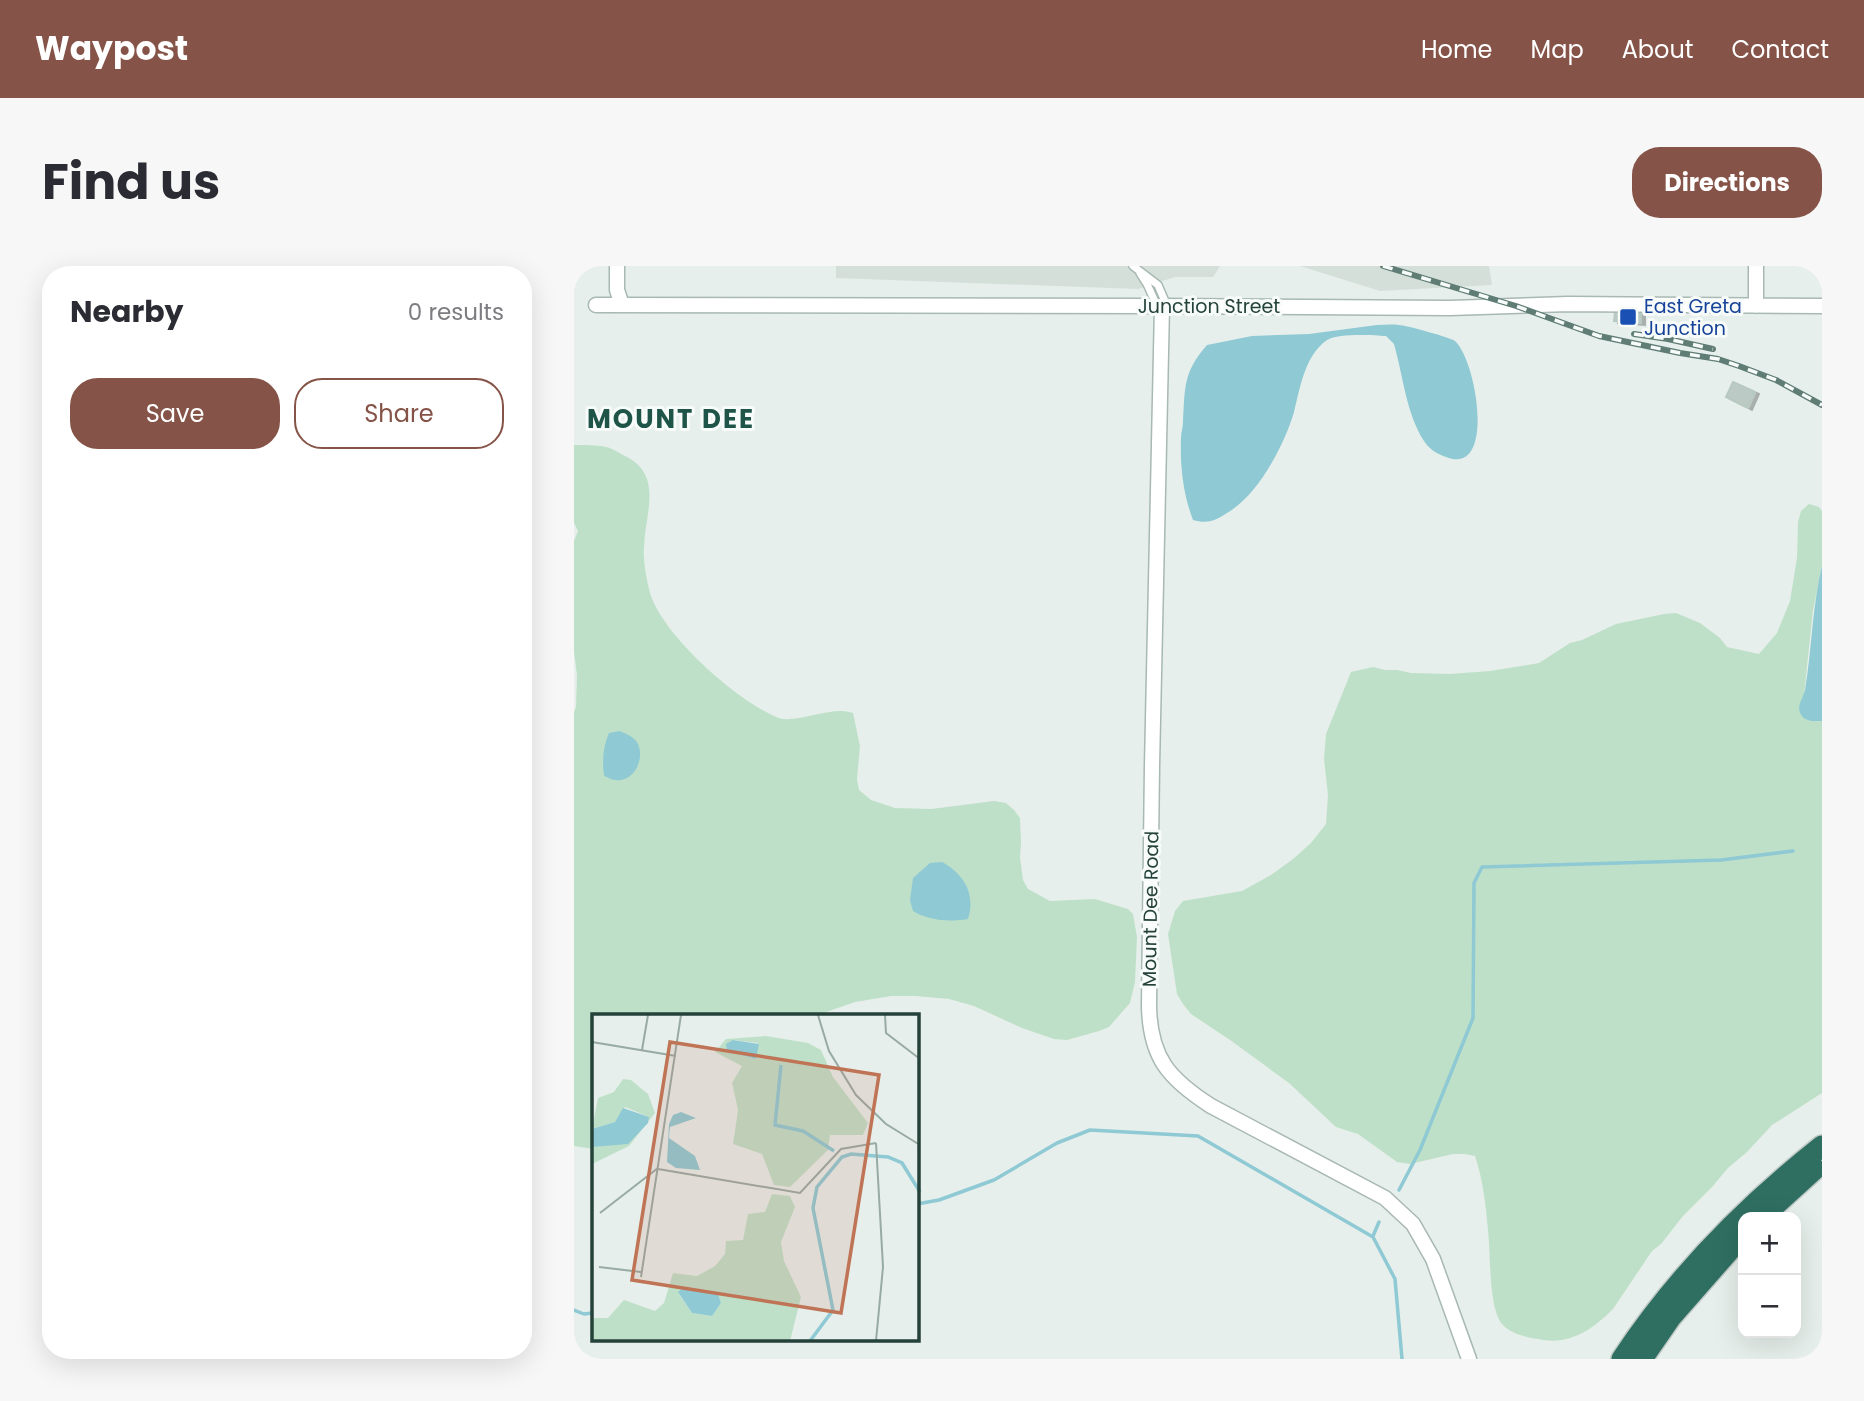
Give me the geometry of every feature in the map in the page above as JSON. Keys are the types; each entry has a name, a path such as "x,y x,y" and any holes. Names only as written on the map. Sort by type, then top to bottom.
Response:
{"highway":[{"path":"1767,1212 1810,1167 1822,1146"},
{"path":"1622,1359 1700,1258 1772,1186 1810,1167"},
{"path":"1642,1359 1671,1317 1738,1241"}],"street":[{"path":"617,266 617,290 622,304"},
{"path":"1756,266 1756,306"},
{"name":"Junction Street","path":"596,305 1450,308 1568,304 1822,306"},
{"name":"Mount Dee Road","path":"1162,306 1149,1006 1149,1023 1156,1052 1173,1078 1191,1093 1385,1198 1413,1224 1433,1259 1469,1359"}],"lane":[{"path":"1134,267 1158,285 1162,306"}],"shaded area":[{"path":"836,266 1220,266 1213,277 1175,277 1138,289 836,278"},
{"path":"1300,266 1489,266 1492,285 1380,291"}],"green space":[{"path":"574,445 611,448 637,464 645,473 650,496 644,552 649,589 667,625 702,664 743,698 779,718 792,719 835,711 853,713 860,746 857,779 859,790 871,800 895,808 931,809 994,801 1006,803 1020,818 1020,857 1023,880 1028,889 1050,901 1095,899 1128,909 1133,914 1137,937 1135,982 1130,1003 1109,1027 1067,1040 1054,1039 974,1006 949,999 916,996 891,996 855,1002 821,1014 592,1014 592,1149 574,1146 574,712 577,675 574,652 574,541 578,531 574,523"},
{"path":"1809,504 1822,511 1822,566 1813,610 1804,695 1806,720 1822,721 1822,1093 1772,1125 1728,1168 1652,1251 1613,1309 1597,1324 1570,1338 1560,1340 1549,1341 1519,1335 1503,1325 1495,1307 1485,1203 1475,1156 1453,1154 1410,1164 1397,1162 1358,1134 1336,1127 1289,1083 1191,1014 1177,994 1168,934 1175,911 1183,901 1242,891 1271,875 1311,843 1326,824 1326,734 1351,672 1373,667 1411,673 1450,674 1528,665 1539,663 1570,643 1616,624 1676,613 1700,623 1727,647 1759,654 1777,633 1790,601 1797,558 1798,522 1801,511"}],"water":[{"path":"1377,325 1403,326 1455,341 1470,370 1475,392 1477,434 1472,450 1462,459 1446,457 1426,444 1409,406 1394,344 1386,336 1339,336 1320,346 1308,363 1284,440 1259,482 1238,505 1223,516 1207,522 1193,520 1183,480 1181,436 1189,372 1207,345 1252,336 1309,334"},
{"path":"1822,566 1822,721 1814,721 1804,718 1799,706 1805,690"},
{"path":"620,731 637,742 640,756 636,769 628,778 614,780 604,776 605,743 609,733"},
{"path":"942,862 956,872 966,886 970,901 968,919 940,920 913,911 910,900 913,878 930,863"}],"building":[{"path":"1615,312 1641,313 1641,323 1614,321"},
{"path":"1733,382 1755,392 1748,408 1726,397"}],"waterway":[{"path":"1399,1190 1420,1150 1473,1018 1474,883 1482,867 1721,860 1793,851"},
{"path":"919,1204 939,1200 994,1180 1057,1143 1090,1130 1198,1136 1373,1237 1395,1279 1402,1359"},
{"path":"1373,1236 1379,1222"},
{"path":"574,1310 584,1314 592,1313"}],"railway":[{"path":"1383,266 1516,306 1599,336 1718,359 1776,380 1822,405"},
{"path":"1634,334 1713,349"}],"place":[{"name":"East Greta Junction","path":"1628,317"}],"district":[{"name":"MOUNT DEE","path":"671,419"}]}
